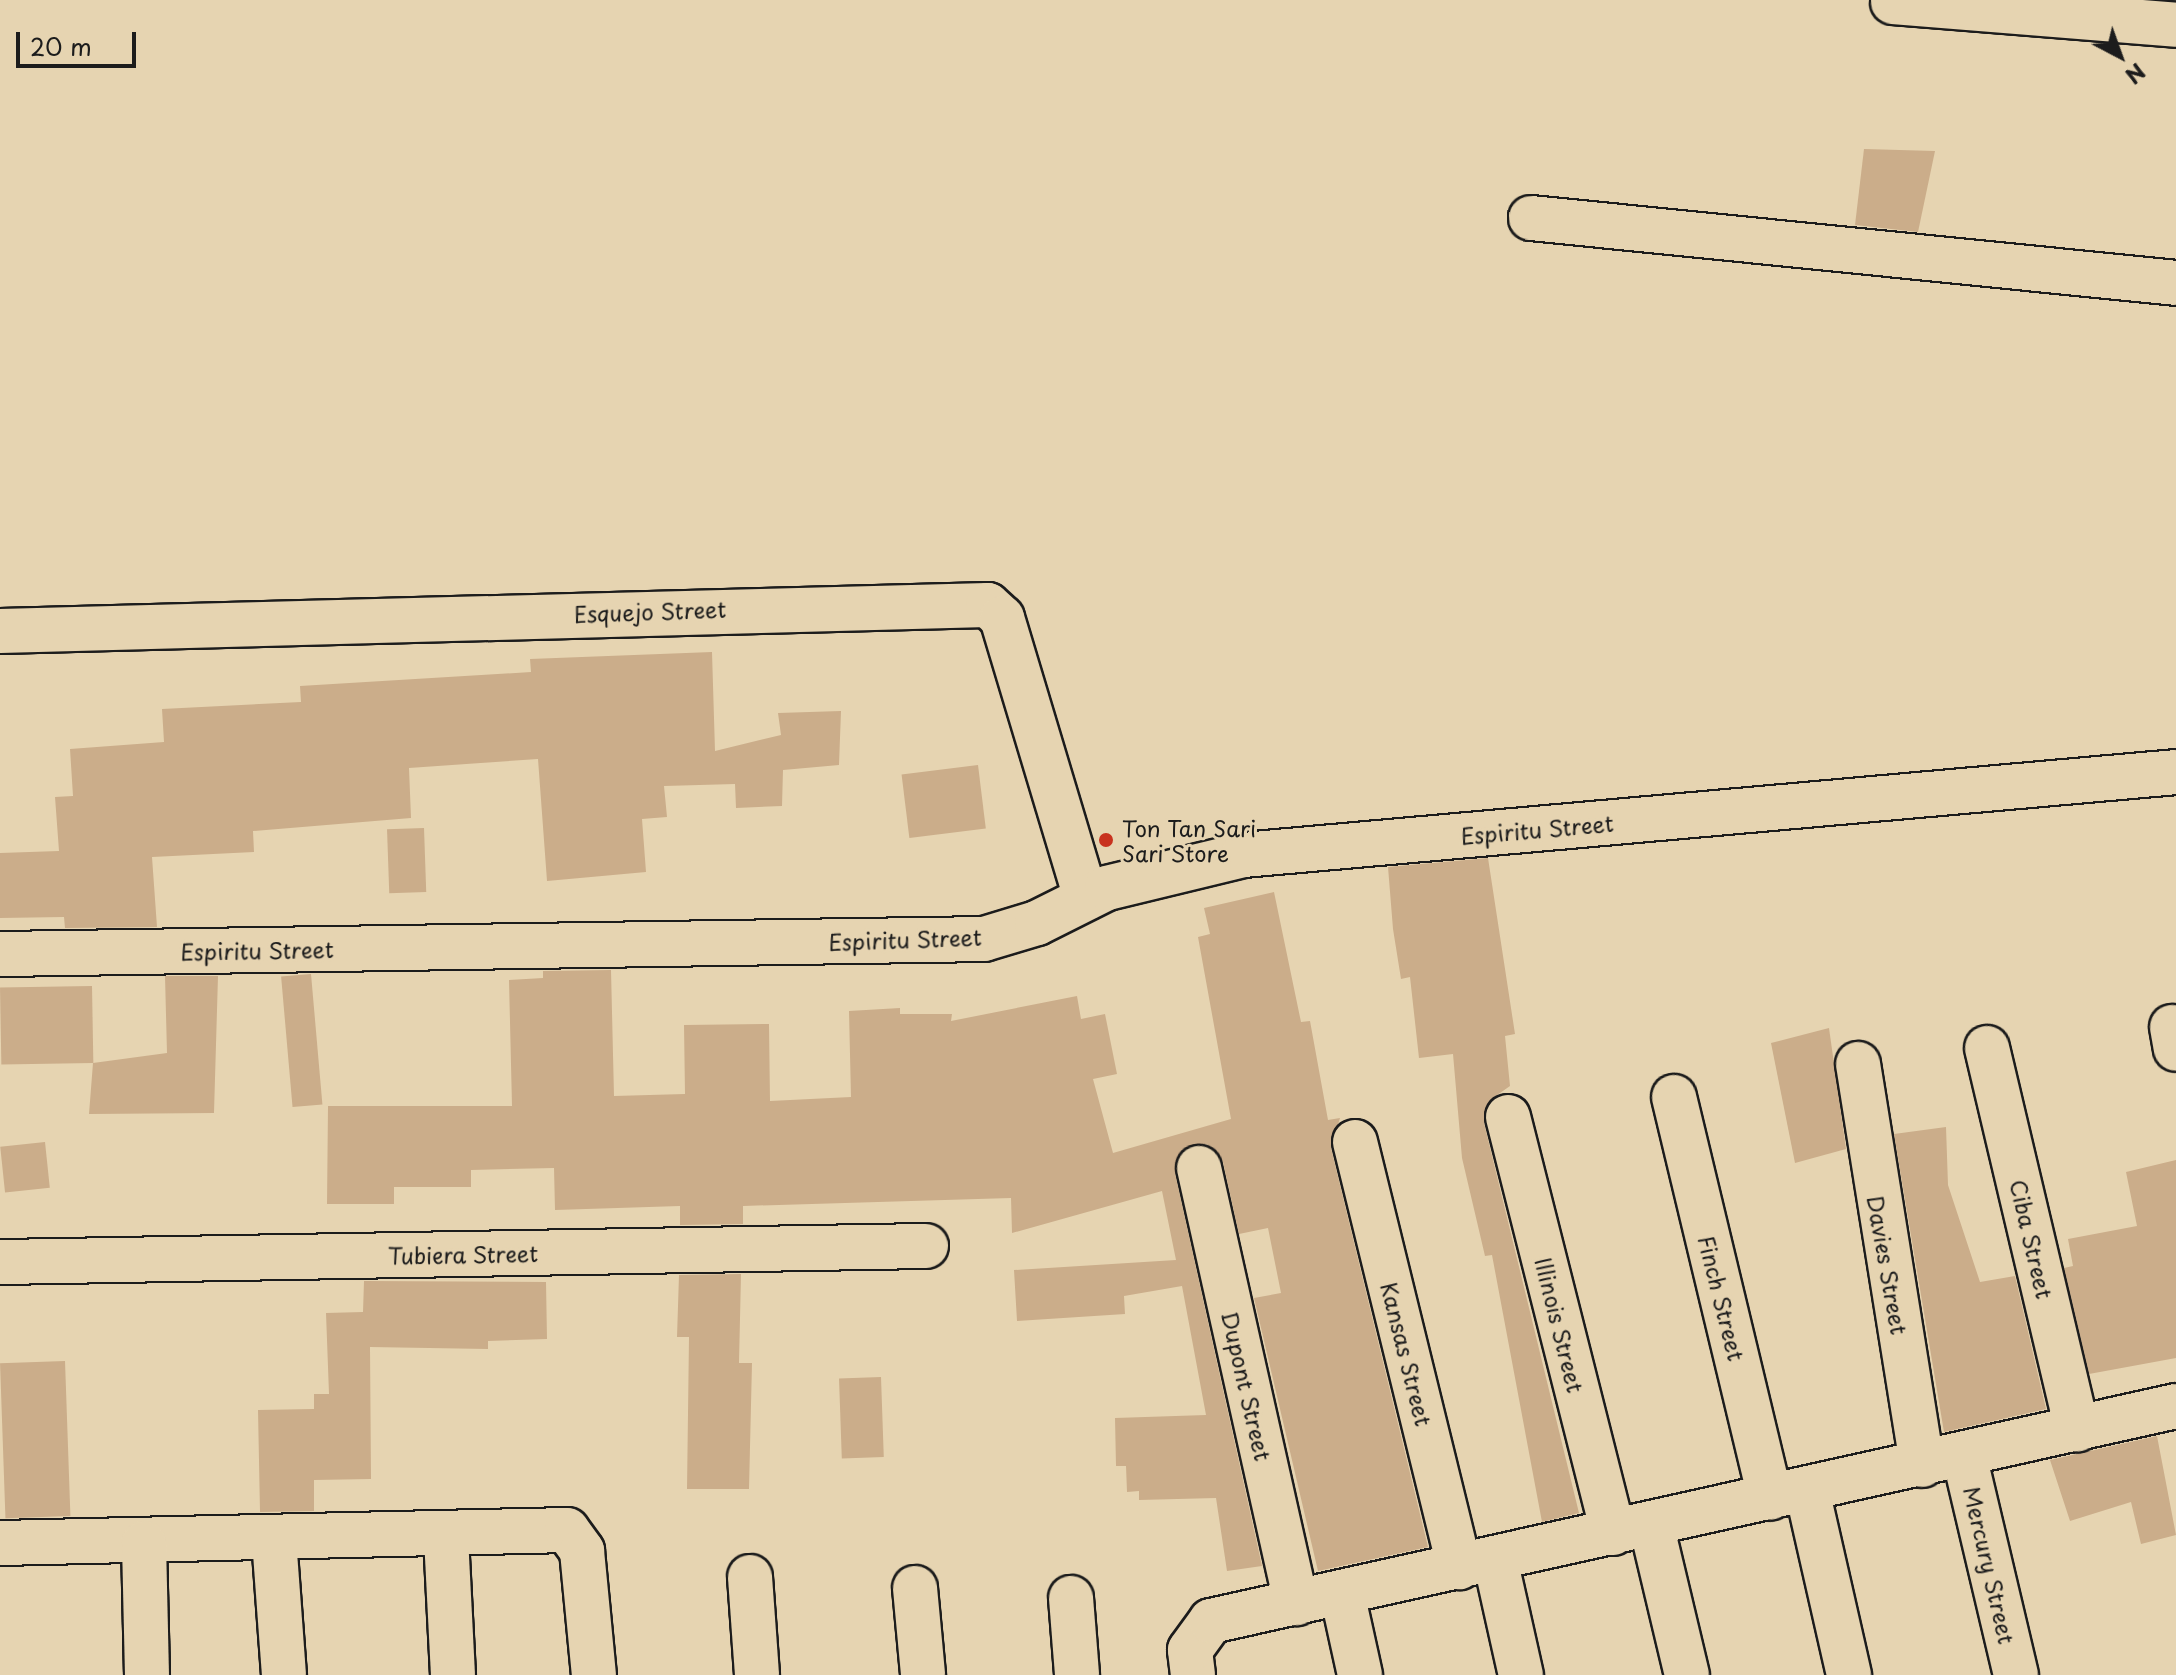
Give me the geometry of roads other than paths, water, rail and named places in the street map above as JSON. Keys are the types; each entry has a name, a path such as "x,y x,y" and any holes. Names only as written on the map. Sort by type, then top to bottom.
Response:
{"street":[{"path":"1893,2 2176,25"},
{"path":"1531,218 2176,283"},
{"name":"Esquejo Street","path":"0,631 988,605 1002,618 1086,898"},
{"name":"Espiritu Street","path":"0,954 984,939 1037,923 1086,898 1243,855 2176,772"},
{"name":"Ciba Street","path":"1987,1048 2077,1430"},
{"name":"Davies Street","path":"1858,1064 1922,1465"},
{"name":"Finch Street","path":"1674,1097 1789,1494 1849,1675"},
{"name":"Illinois Street","path":"1508,1117 1632,1529 1687,1675"},
{"name":"Kansas Street","path":"1355,1142 1477,1563 1521,1675"},
{"name":"Dupont Street","path":"1199,1168 1296,1603"},
{"name":"Tubiera Street","path":"0,1262 926,1246"},
{"path":"1193,1675 1190,1650 1204,1626 2176,1406"},
{"name":"Mercury Street","path":"1964,1455 2016,1675"},
{"path":"0,1543 446,1537 567,1530 582,1551 588,1585 594,1675"},
{"path":"446,1537 453,1675"},
{"path":"274,1539 284,1675"},
{"path":"144,1543 147,1675"},
{"path":"750,1577 757,1675"},
{"path":"915,1588 923,1675"},
{"path":"1342,1593 1360,1675"},
{"path":"1071,1598 1077,1675"}],"place":[{"name":"Ton Tan Sari Sari Store","path":"1106,840"}]}
